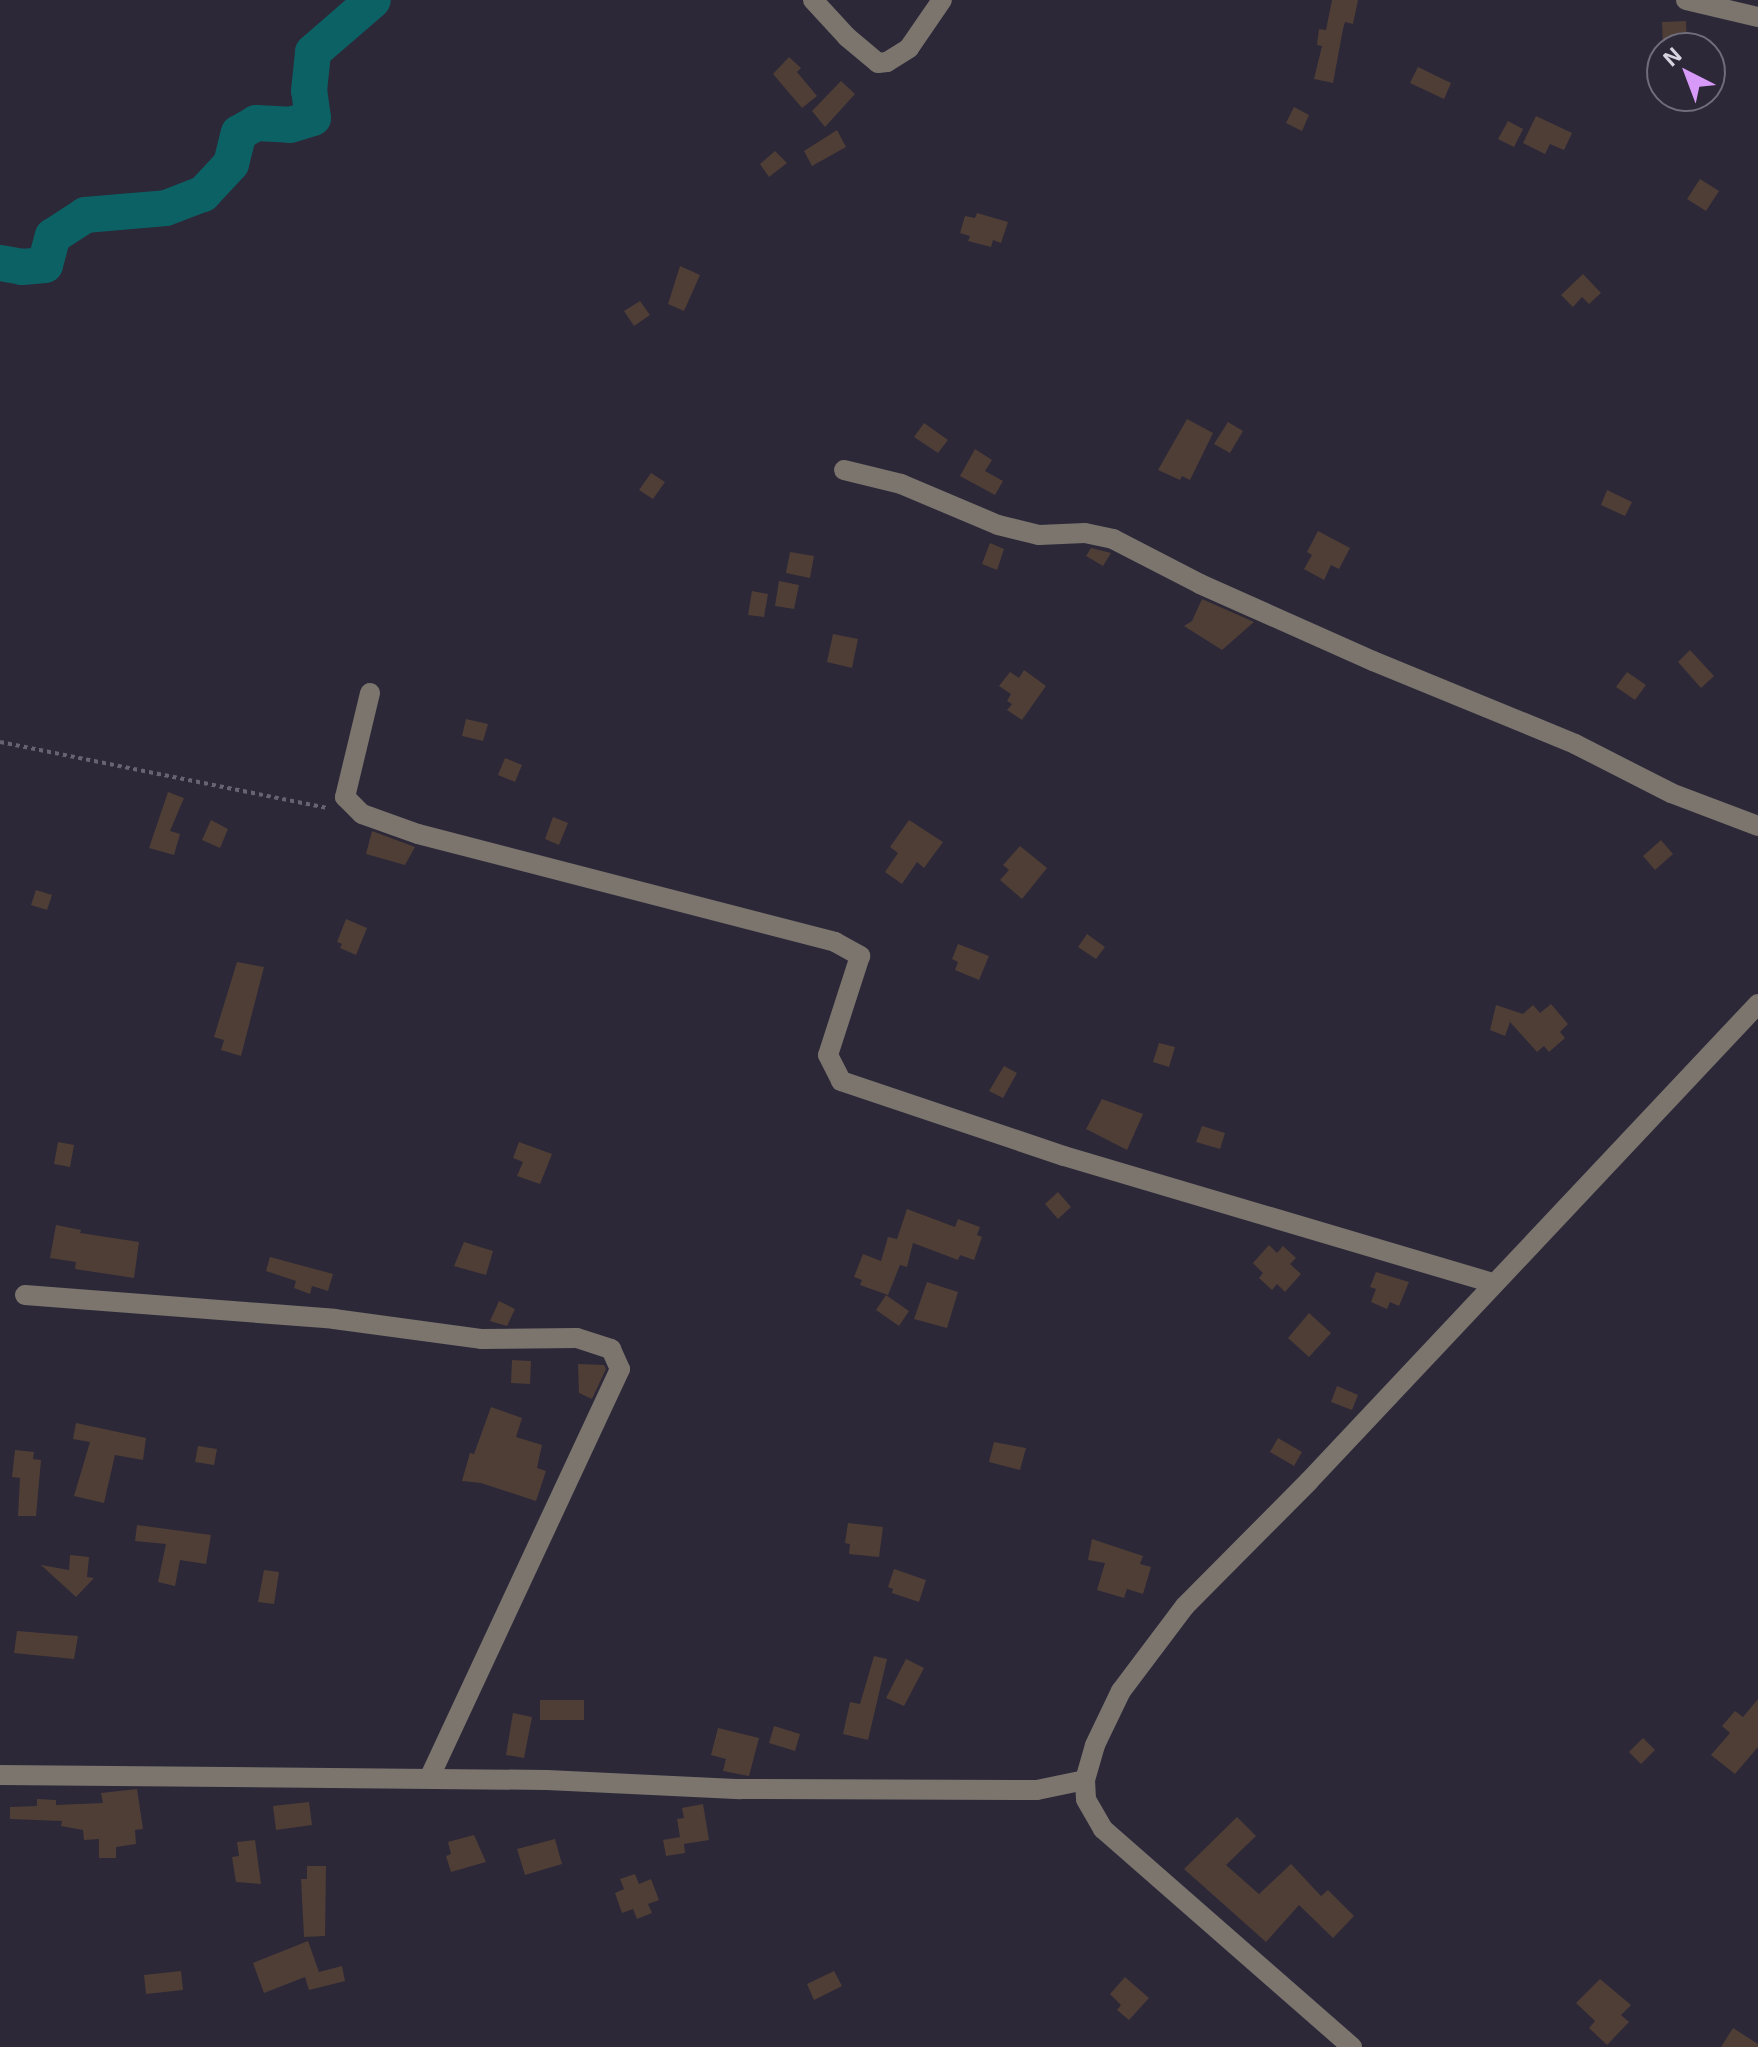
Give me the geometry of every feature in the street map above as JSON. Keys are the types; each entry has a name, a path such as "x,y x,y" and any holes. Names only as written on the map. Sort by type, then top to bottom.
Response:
{"street":[{"path":"813,0 847,37 878,63 887,62 909,48 942,0"},
{"path":"1686,0 1758,17"},
{"path":"844,470 901,484 998,525 1039,535 1085,533 1113,539 1200,584 1575,744 1714,813 1758,826"},
{"path":"370,693 345,797 362,814 418,834 835,942 860,956 828,1055 841,1081 1064,1156 1494,1283"},
{"path":"1352,2047 1103,1829 1090,1809 1085,1780 1095,1745 1111,1710 1158,1638 1218,1570 1309,1481 1758,1004"},
{"path":"25,1295 334,1319 481,1339 577,1338 611,1349 620,1369 429,1779"},
{"path":"0,1775 429,1779 757,1789 1037,1790 1085,1780"}],"path":[{"path":"0,742 362,814"}],"building":[{"path":"1332,0 1358,0 1353,24 1345,22 1333,83 1314,79 1322,46 1317,45 1319,29 1326,30"},
{"path":"1686,21 1686,32 1662,32 1662,22"},
{"path":"789,57 801,68 797,72 817,96 802,108 773,74"},
{"path":"1418,67 1451,83 1444,99 1410,83"},
{"path":"841,81 855,94 825,127 812,111"},
{"path":"1294,107 1309,115 1302,131 1286,123"},
{"path":"1536,116 1572,133 1564,150 1550,144 1545,154 1523,143"},
{"path":"1508,121 1523,129 1514,147 1498,139"},
{"path":"837,130 846,147 812,166 804,151"},
{"path":"775,151 787,163 769,177 760,164"},
{"path":"1700,179 1719,191 1706,211 1687,199"},
{"path":"977,213 1008,222 1001,243 993,240 991,247 968,241 970,236 960,233 965,216 975,218"},
{"path":"680,266 700,275 684,311 668,304"},
{"path":"1583,274 1601,293 1589,304 1582,297 1573,307 1561,295"},
{"path":"640,301 650,315 634,326 624,311"},
{"path":"1187,419 1213,433 1190,480 1182,476 1180,480 1158,470"},
{"path":"1228,422 1243,431 1230,453 1214,444"},
{"path":"924,423 948,440 938,453 914,437"},
{"path":"975,449 992,460 985,471 1003,481 995,495 960,476"},
{"path":"651,473 665,482 653,499 639,490"},
{"path":"1607,490 1632,502 1625,516 1601,505"},
{"path":"1318,531 1350,548 1339,569 1331,565 1324,580 1304,569 1312,555 1307,552"},
{"path":"990,543 1004,549 997,570 982,564"},
{"path":"1091,548 1111,553 1103,566 1086,556"},
{"path":"790,552 814,556 810,578 786,573"},
{"path":"779,581 799,585 794,609 775,606"},
{"path":"752,591 768,594 764,617 748,615"},
{"path":"1202,599 1254,622 1222,650 1184,626 1192,621"},
{"path":"833,634 858,639 852,668 827,662"},
{"path":"1690,650 1714,676 1701,688 1678,662"},
{"path":"1024,670 1046,686 1022,720 1007,710 1012,704 1007,701 1011,694 999,686 1010,672 1019,678"},
{"path":"1627,672 1646,685 1635,700 1616,687"},
{"path":"466,719 488,724 483,741 462,736"},
{"path":"505,758 522,765 515,782 498,775"},
{"path":"168,792 184,798 170,831 180,834 174,855 149,848"},
{"path":"553,817 568,823 559,845 545,839"},
{"path":"211,820 228,829 220,848 202,840"},
{"path":"909,820 943,842 924,868 917,862 902,884 885,872 898,853 890,847"},
{"path":"372,831 415,847 405,865 366,854"},
{"path":"1661,840 1673,854 1655,870 1643,856"},
{"path":"1020,846 1047,868 1022,899 1000,880 1009,870 1003,865"},
{"path":"36,890 52,895 47,910 31,905"},
{"path":"346,919 367,928 356,955 340,948 342,944 337,942"},
{"path":"1087,934 1105,947 1096,959 1078,947"},
{"path":"958,944 989,956 979,980 955,970 958,962 952,959"},
{"path":"237,962 264,967 241,1056 221,1050 224,1040 214,1037"},
{"path":"1551,1004 1568,1024 1560,1032 1565,1038 1549,1052 1544,1046 1537,1052 1510,1022 1505,1036 1490,1030 1496,1005 1523,1014 1533,1005 1540,1013"},
{"path":"1159,1043 1175,1047 1169,1067 1153,1062"},
{"path":"1004,1066 1017,1073 1003,1098 989,1091"},
{"path":"1102,1099 1143,1114 1127,1150 1086,1129"},
{"path":"1202,1126 1225,1133 1220,1149 1196,1142"},
{"path":"58,1142 74,1145 70,1167 54,1164"},
{"path":"519,1142 552,1154 540,1184 517,1176 523,1162 513,1158"},
{"path":"1058,1192 1071,1207 1058,1219 1045,1204"},
{"path":"907,1209 955,1227 958,1219 980,1227 977,1235 982,1237 974,1260 960,1255 958,1260 913,1243 907,1267 900,1265 888,1295 860,1285 862,1280 854,1277 863,1254 881,1261 888,1237 897,1239"},
{"path":"56,1225 81,1230 80,1233 139,1242 134,1278 75,1269 76,1262 50,1258"},
{"path":"464,1242 493,1251 486,1275 454,1266"},
{"path":"1269,1245 1277,1253 1283,1246 1296,1258 1290,1264 1301,1274 1285,1292 1277,1284 1272,1290 1259,1278 1263,1273 1253,1263"},
{"path":"270,1257 333,1274 328,1291 312,1286 310,1294 294,1288 296,1281 266,1271"},
{"path":"1376,1272 1409,1282 1399,1306 1390,1302 1387,1309 1371,1302 1376,1289 1370,1287"},
{"path":"927,1282 958,1292 947,1328 914,1319"},
{"path":"886,1295 909,1311 899,1326 876,1310"},
{"path":"499,1301 515,1309 507,1326 490,1321"},
{"path":"1309,1313 1331,1333 1309,1357 1288,1338"},
{"path":"512,1360 531,1361 530,1384 511,1383"},
{"path":"578,1364 604,1365 606,1369 592,1399 579,1393"},
{"path":"1337,1386 1358,1395 1352,1410 1331,1402"},
{"path":"491,1407 522,1418 516,1437 542,1445 537,1468 546,1471 536,1501 481,1483 462,1481 470,1453 474,1454"},
{"path":"76,1423 146,1438 143,1460 115,1455 104,1503 74,1496 90,1442 73,1439"},
{"path":"1278,1438 1302,1452 1294,1466 1270,1452"},
{"path":"994,1442 1026,1448 1020,1470 989,1462"},
{"path":"198,1446 217,1449 214,1465 195,1462"},
{"path":"15,1450 34,1452 33,1459 41,1460 36,1516 18,1516 20,1478 12,1477"},
{"path":"848,1523 883,1527 879,1557 849,1554 850,1544 845,1543"},
{"path":"137,1525 211,1535 206,1564 180,1560 175,1586 158,1582 166,1544 135,1541"},
{"path":"1092,1539 1143,1556 1140,1564 1151,1567 1143,1594 1127,1589 1124,1598 1097,1590 1105,1563 1088,1560"},
{"path":"70,1555 89,1557 87,1577 94,1578 76,1597 41,1565 69,1570"},
{"path":"894,1569 926,1580 919,1602 892,1593 893,1589 888,1587"},
{"path":"264,1570 279,1572 274,1604 258,1602"},
{"path":"17,1631 78,1636 74,1659 14,1653"},
{"path":"874,1656 887,1659 868,1740 843,1734 850,1702 860,1704"},
{"path":"906,1659 924,1668 904,1706 886,1698"},
{"path":"1758,1699 1758,1747 1735,1774 1711,1755 1730,1733 1722,1726 1735,1711 1743,1717"},
{"path":"540,1700 584,1700 584,1720 540,1720"},
{"path":"513,1713 532,1717 524,1758 506,1755"},
{"path":"774,1726 800,1734 795,1751 769,1743"},
{"path":"718,1728 759,1738 749,1776 723,1771 726,1759 711,1755"},
{"path":"1643,1738 1655,1750 1641,1764 1629,1752"},
{"path":"137,1789 143,1829 135,1830 136,1844 116,1847 116,1858 99,1858 99,1839 84,1840 83,1830 61,1826 62,1821 10,1819 10,1807 37,1806 37,1799 56,1800 56,1805 103,1803 101,1793"},
{"path":"309,1802 312,1825 276,1830 273,1806"},
{"path":"703,1804 709,1840 684,1844 685,1853 666,1856 663,1840 680,1837 677,1819 684,1818 682,1808"},
{"path":"1237,1817 1256,1836 1226,1865 1259,1894 1291,1864 1321,1896 1328,1890 1354,1916 1333,1938 1299,1905 1266,1942 1184,1869"},
{"path":"474,1835 486,1862 451,1872 446,1856 451,1854 448,1842"},
{"path":"555,1839 562,1864 525,1875 517,1849"},
{"path":"255,1840 261,1884 236,1882 232,1857 239,1856 237,1842"},
{"path":"307,1866 326,1866 325,1936 304,1937 301,1879 307,1879"},
{"path":"635,1874 639,1884 651,1879 659,1900 648,1904 652,1913 637,1919 633,1909 622,1913 615,1893 624,1889 620,1879"},
{"path":"308,1941 319,1972 342,1966 345,1981 309,1990 305,1977 264,1993 253,1963"},
{"path":"181,1971 183,1990 146,1994 144,1975"},
{"path":"834,1971 842,1986 814,2000 807,1984"},
{"path":"1125,1977 1149,1998 1129,2020 1117,2010 1121,2005 1110,1994"},
{"path":"1600,1979 1631,2005 1621,2015 1629,2022 1607,2045 1589,2028 1595,2021 1576,2003"},
{"path":"1733,2028 1758,2044 1758,2047 1721,2047"}],"waterway":[{"path":"0,263 22,267 45,265 53,236 85,215 166,208 203,194 231,164 239,133 256,123 290,125 313,118 309,91 313,52 373,0"}]}
